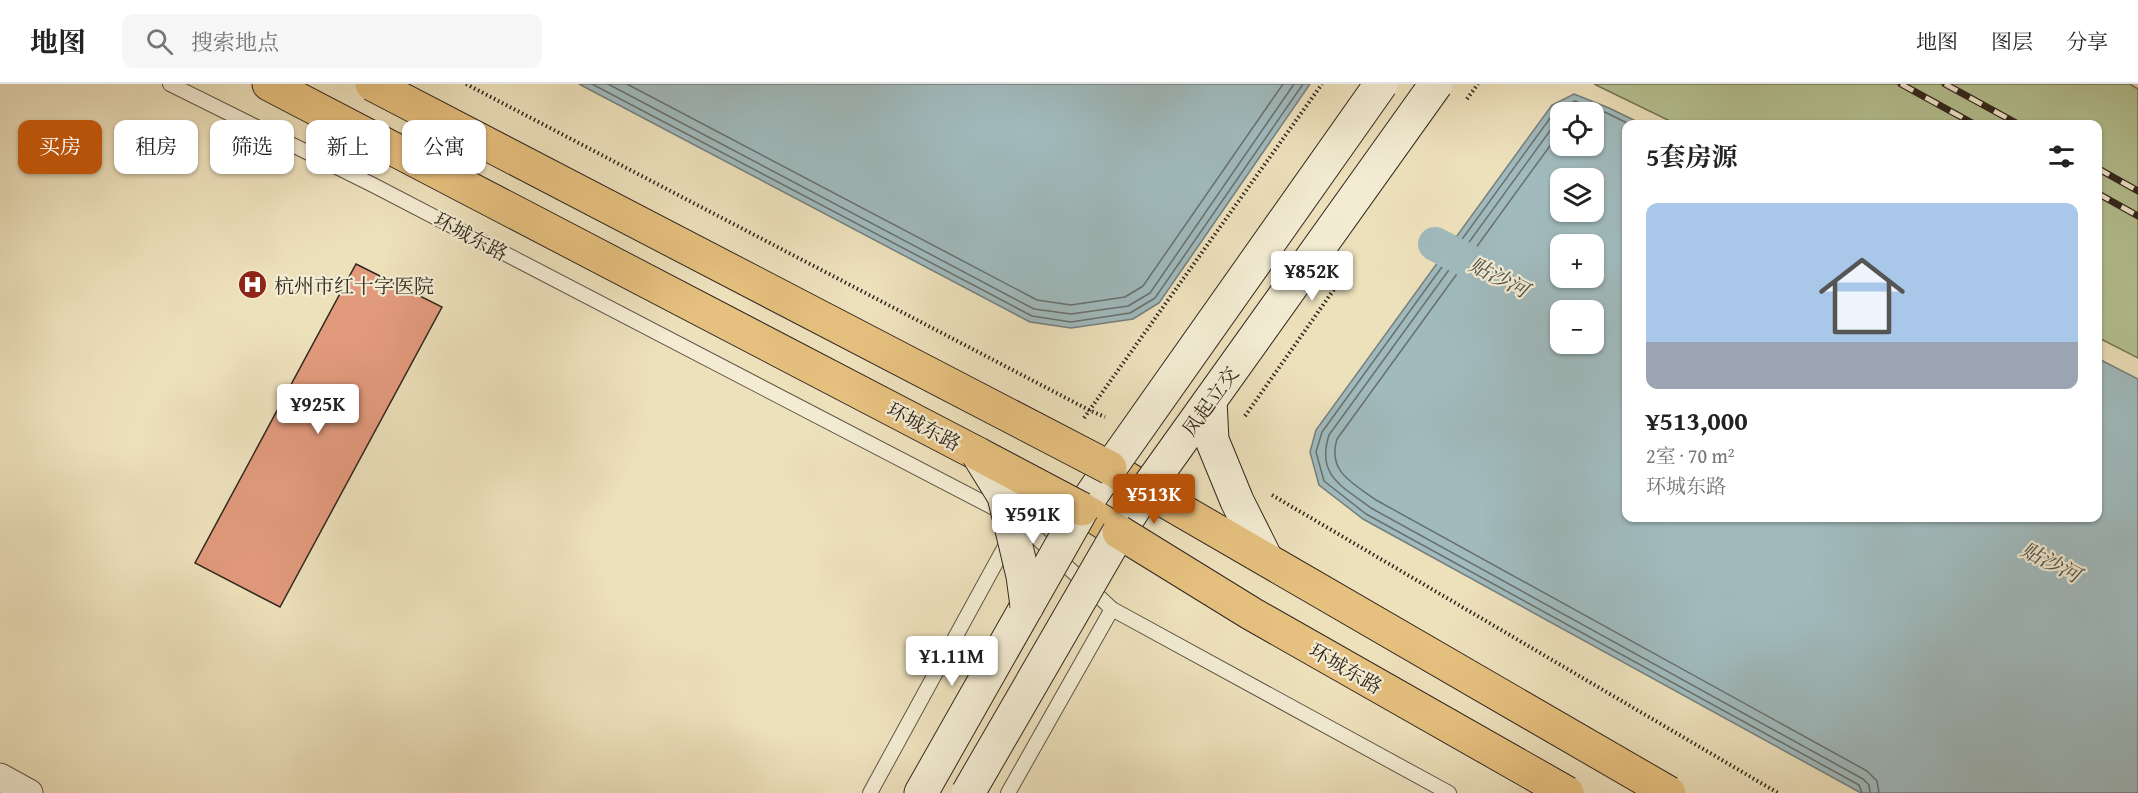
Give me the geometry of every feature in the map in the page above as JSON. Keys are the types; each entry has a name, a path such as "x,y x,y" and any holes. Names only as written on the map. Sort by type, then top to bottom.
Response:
{"main road":[{"name":"环城东路","path":"269,84 1082,509 1252,614 1567,793"},
{"path":"372,84 1110,468 1669,793"},
{"path":"921,793 1082,509 1382,84"},
{"name":"凤起立交","path":"969,793 1119,532 1146,490 1436,84"},
{"path":"1210,401 1212,440 1237,501 1266,559"},
{"path":"978,454 1004,496 1023,576 1027,606"}],"street":[{"path":"0,777 29,793"}],"lane":[{"name":"环城东路","path":"170,84 386,192 1019,521 1112,609 1449,793"},
{"path":"870,793 1019,521"},
{"path":"1008,793 1112,609"}],"path":[{"path":"1083,420 1322,84"},
{"path":"1464,103 1478,84"},
{"path":"1241,423 1349,268"}],"green space":[{"path":"1594,84 2130,84 2138,89 2138,358 2102,340 2102,120 1668,120"}],"water":[{"path":"579,84 1310,84 1159,303 1133,319 1071,328 1030,322"},
{"path":"1574,94 1594,102 1558,102"},
{"path":"1604,106 1609,108 1634,120 1622,120 1622,522 2102,522 2102,361 2138,379 2138,793 1861,793 1363,519 1319,485 1310,452 1316,430 1550,108 1550,156 1604,156"}],"building":[{"path":"356,264 442,307 280,607 195,563"}],"waterway":[{"name":"贴沙河","path":"1435,244 1550,303"}],"railway":[{"path":"1901,84 1967,120"},
{"path":"1945,84 2011,120"},
{"path":"2102,171 2138,191"},
{"path":"2102,196 2138,216"}],"place":[{"name":"杭州市红十字医院","path":"253,285"}]}
